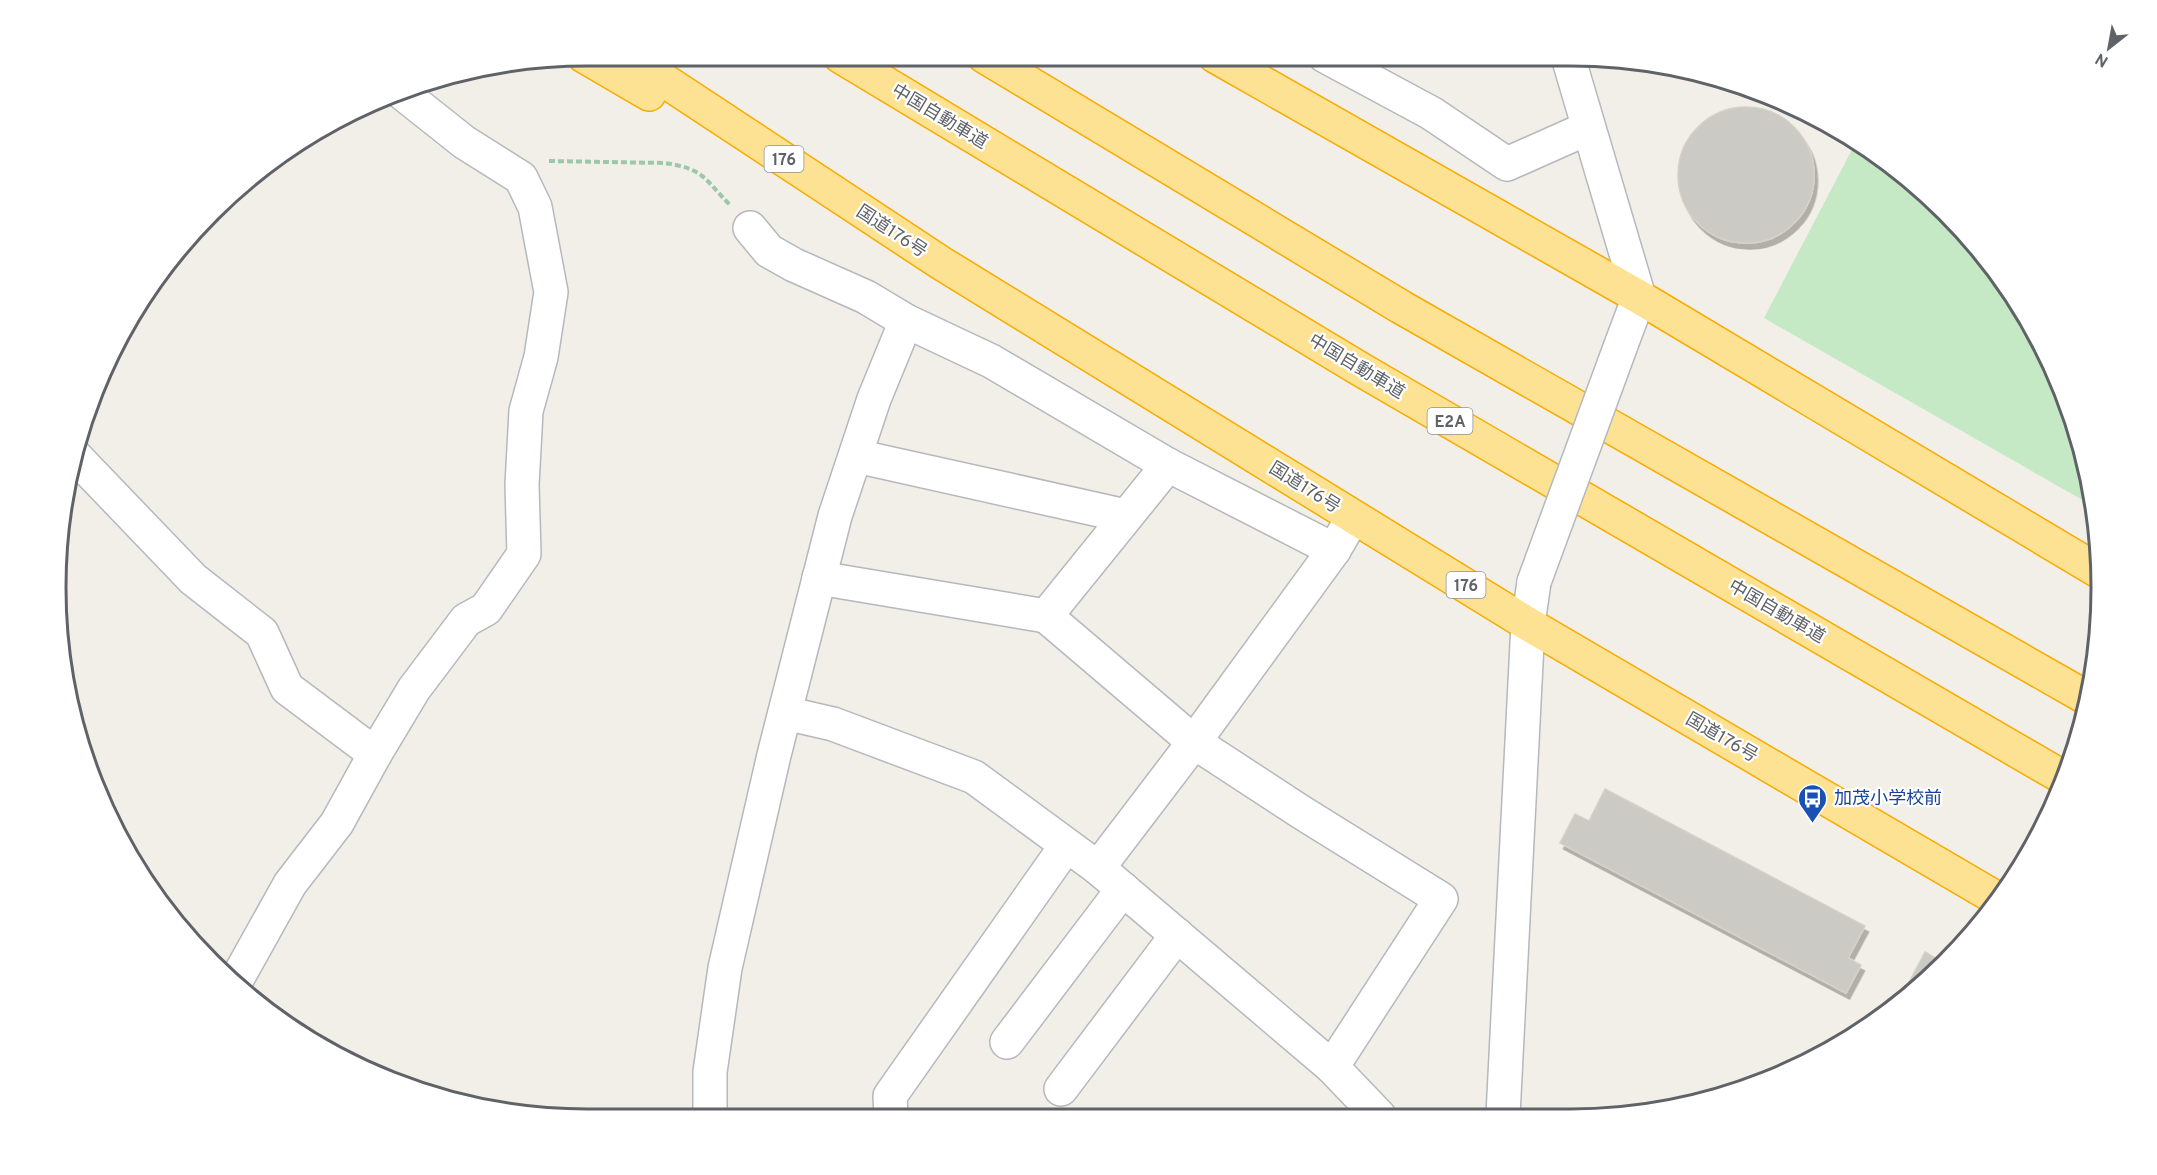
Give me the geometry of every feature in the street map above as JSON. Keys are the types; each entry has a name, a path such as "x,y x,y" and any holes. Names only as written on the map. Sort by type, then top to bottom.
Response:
{"highway":[{"path":"601,66 941,263"},
{"name":"国道176号","path":"642,66 941,263 1528,624 1990,895"},
{"name":"中国自動車道","path":"857,66 1360,369 2056,773"},
{"path":"1001,66 1401,307 2080,694"},
{"path":"1233,66 1639,297 2090,566"}],"street":[{"path":"1344,66 1431,113 1507,164 1588,128"},
{"path":"1503,1109 1528,624 1534,582 1639,297 1571,66"},
{"path":"239,975 290,884 337,823 414,689 466,620 486,609 524,554 522,485 526,411 541,357 551,292 535,207 520,178 464,142 409,98"},
{"path":"487,157 537,160"},
{"path":"750,228 769,251 794,265 866,297 906,321 991,361 1168,465 1334,550"},
{"path":"710,1109 710,1072 725,968 785,713 835,516 874,399 906,321"},
{"path":"856,456 1126,516"},
{"path":"82,463 193,579 262,633 287,688 375,754"},
{"path":"1046,616 1168,465"},
{"path":"1098,868 1194,742 1334,550 1353,516"},
{"path":"819,578 1046,616 1194,742 1441,899 1332,1067"},
{"path":"785,713 833,724 974,777 1098,868 1332,1067 1372,1109"},
{"path":"891,1109 890,1096 1066,846"},
{"path":"1007,1042 1123,889"},
{"path":"1061,1089 1177,935"}],"path":[{"path":"537,160 566,163 665,163 684,166 704,176 750,228"}],"green space":[{"path":"1852,150 1887,174 1938,219 1962,244 2003,298 2037,357 2051,388 2073,453 2084,501 1764,318"}],"building":[{"path":"1746,107 1772,112 1784,118 1794,127 1803,137 1809,149 1814,175 1809,201 1803,213 1794,223 1784,232 1772,238 1746,243 1720,238 1708,232 1698,223 1689,213 1683,201 1678,175 1683,149 1689,137 1698,127 1708,118 1720,112"},
{"path":"1605,789 1865,926 1848,958 1861,965 1846,993 1560,843 1575,814 1589,821"},
{"path":"1925,952 1936,958 1913,980 1908,984"}],"place":[{"name":"加茂小学校前","path":"1813,824"}]}
